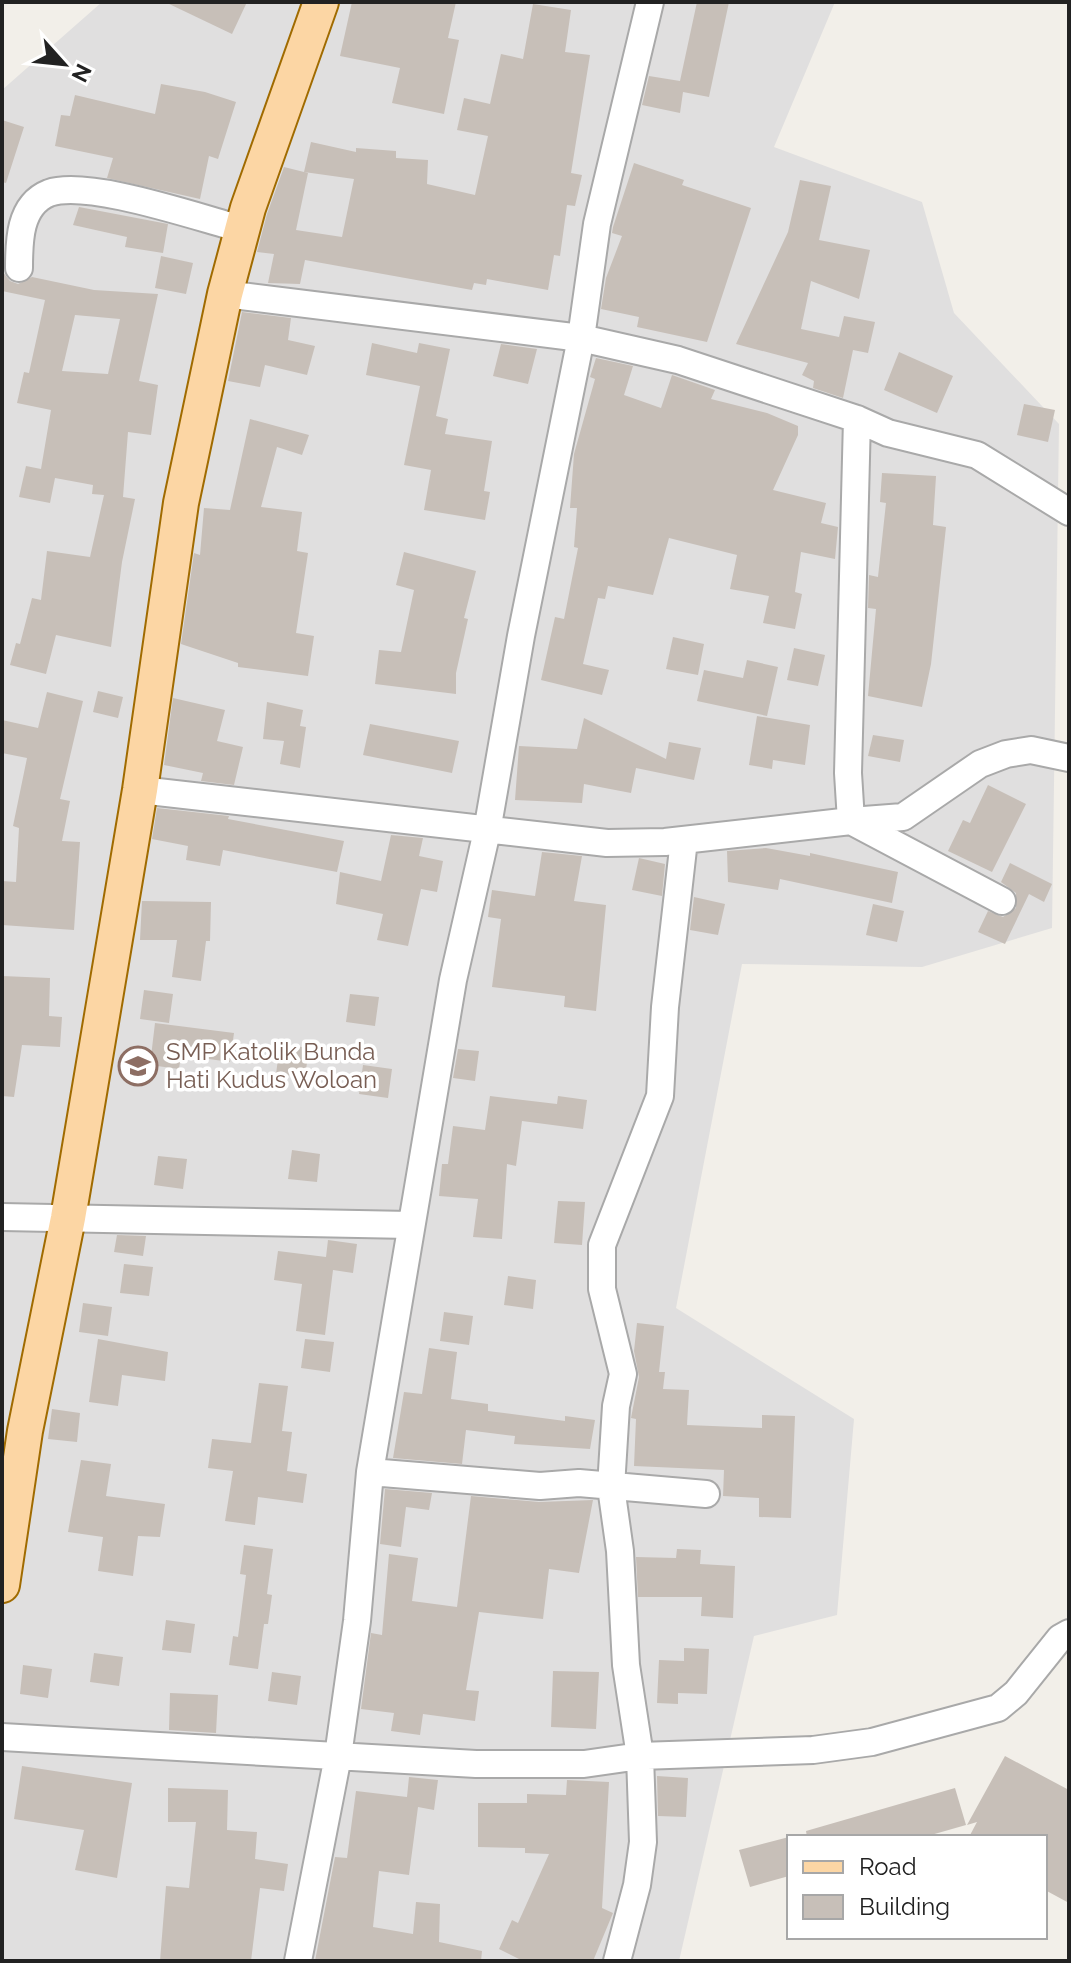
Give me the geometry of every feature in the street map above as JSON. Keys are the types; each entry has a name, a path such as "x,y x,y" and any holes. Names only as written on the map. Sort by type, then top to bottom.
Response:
{"main road":[{"path":"2,1585 25,1431 68,1218 140,790 181,503 225,294 242,229 321,2"}],"street":[{"path":"298,1961 338,1756 357,1621 370,1472 453,980 487,831 521,636 581,338 597,224 650,2"},
{"path":"19,268 20,232 29,211 48,194 83,189 242,229"},
{"path":"225,294 581,338 678,360 857,419 888,433 977,455 1069,512"},
{"path":"851,821 848,773 857,419"},
{"path":"140,790 607,843 684,840 903,817 980,764 1006,754 1031,750 1069,758"},
{"path":"851,821 1002,901"},
{"path":"617,1961 637,1885 643,1842 640,1756 626,1665 620,1551 611,1487 616,1406 623,1374 602,1289 602,1245 660,1096 665,1007 684,840"},
{"path":"2,1217 410,1225"},
{"path":"370,1472 540,1486 579,1483 706,1494"},
{"path":"2,1737 505,1764 584,1764 640,1756 813,1750 872,1742 971,1718 998,1708 1016,1693 1060,1638 1069,1633"}],"shaded area":[{"path":"102,2 835,2 774,147 922,202 954,313 1059,424 1052,928 922,967 742,964 676,1308 854,1419 837,1615 754,1636 679,1961 2,1961 2,90"}],"building":[{"path":"165,2 247,2 232,34"},
{"path":"352,2 456,2 448,38 459,40 444,114 392,103 400,68 340,56"},
{"path":"697,2 729,2 709,97 683,92 680,113 642,105 649,76 680,81"},
{"path":"533,4 571,10 565,52 590,55 571,173 582,175 575,206 567,205 560,256 554,255 548,290 487,279 486,285 474,283 472,290 305,260 300,284 268,283 274,254 257,252 267,214 284,167 304,172 311,142 356,152 356,148 396,151 396,158 428,160 427,184 475,195 488,136 457,130 464,98 490,104 501,54 523,59","holes":["304,172 354,179 342,237 296,230 308,173"]},
{"path":"161,84 205,92 236,102 218,159 209,156 200,199 107,178 113,158 55,146 61,115 70,116 75,95 155,114"},
{"path":"2,120 24,127 6,183 2,182"},
{"path":"634,163 684,180 682,185 751,208 707,342 637,327 639,317 601,309 606,278 622,236 612,233 613,227"},
{"path":"800,180 831,186 819,240 870,250 859,299 811,281 801,329 839,337 844,316 875,322 868,353 853,350 843,398 813,388 814,381 802,375 808,363 736,344 788,232"},
{"path":"79,207 168,224 163,253 125,247 127,237 73,225"},
{"path":"161,256 193,263 186,294 155,288"},
{"path":"2,271 10,281 18,284 32,277 94,290 158,294 139,381 158,385 151,435 128,432 123,497 135,499 122,562 111,647 56,635 46,674 10,665 16,643 20,644 32,598 41,600 47,551 90,557 104,495 92,494 93,485 55,478 50,503 19,497 26,466 41,469 51,410 17,403 24,372 29,373 45,300 2,291","holes":["75,315 120,319 108,374 62,371"]},
{"path":"242,312 291,318 288,340 315,346 307,375 265,365 260,387 228,381"},
{"path":"372,343 417,353 419,343 450,349 436,416 448,419 445,434 492,441 484,491 490,492 485,520 424,510 431,470 404,465 420,386 366,375"},
{"path":"501,344 537,349 528,384 493,376"},
{"path":"899,352 953,376 937,413 884,390"},
{"path":"596,358 633,366 624,395 661,408 672,375 715,390 711,399 767,413 798,426 798,435 773,490 826,503 821,523 838,527 835,559 801,552 795,592 802,594 795,629 763,623 769,596 730,589 737,555 669,538 653,595 608,586 605,599 598,598 583,664 609,670 602,695 541,680 555,617 564,619 578,548 574,547 577,508 570,508 574,454 595,379 590,377"},
{"path":"1024,404 1055,410 1048,442 1017,435"},
{"path":"250,419 309,435 302,455 277,447 261,507 302,512 297,551 308,553 296,633 314,636 308,676 238,667 238,663 181,644 194,553 200,555 204,508 230,510"},
{"path":"882,473 936,476 933,525 946,527 931,664 922,707 868,696 876,609 868,608 869,575 878,577 886,503 880,502"},
{"path":"404,552 476,571 464,618 468,619 456,673 456,694 375,684 379,650 401,652 414,590 396,585"},
{"path":"673,637 704,644 698,675 666,669"},
{"path":"794,648 825,655 818,686 787,680"},
{"path":"747,660 778,667 767,716 697,701 704,670 743,678"},
{"path":"98,691 123,697 118,718 93,712"},
{"path":"47,692 83,701 60,799 70,801 62,841 80,842 74,930 2,925 2,881 16,882 19,828 13,826 27,758 2,753 2,720 38,728"},
{"path":"173,698 225,710 217,741 243,747 234,785 201,781 203,773 164,765"},
{"path":"267,702 303,710 300,726 306,727 300,768 280,764 284,741 263,739"},
{"path":"757,716 810,725 805,765 773,760 772,769 749,765"},
{"path":"584,718 666,759 669,742 701,748 694,780 636,768 631,793 584,784 582,803 515,800 519,746 577,749"},
{"path":"370,724 459,741 452,773 363,755"},
{"path":"873,735 904,740 900,762 868,756"},
{"path":"988,785 1026,804 992,872 948,851 963,820 970,823"},
{"path":"157,808 229,816 228,819 344,841 337,872 223,850 220,866 186,860 188,846 152,839"},
{"path":"391,835 423,838 419,856 443,861 437,892 421,889 408,946 377,940 383,914 336,904 340,872 381,881"},
{"path":"766,848 810,856 810,853 898,872 892,903 780,879 778,890 728,882 727,851"},
{"path":"542,852 582,856 574,901 606,905 596,1011 564,1007 565,996 492,987 501,919 488,917 492,890 535,896"},
{"path":"639,858 665,864 662,896 632,890"},
{"path":"1010,863 1052,884 1044,902 1029,894 1005,944 978,932 988,911 1003,917 1016,908 1016,893 1001,882"},
{"path":"694,897 725,904 718,935 690,930"},
{"path":"142,901 211,902 210,941 206,941 201,981 172,977 177,940 140,940"},
{"path":"873,904 904,911 897,942 866,935"},
{"path":"2,976 50,978 49,1016 62,1017 60,1047 22,1045 14,1097 2,1096"},
{"path":"144,990 173,994 169,1023 140,1019"},
{"path":"350,994 379,997 375,1026 346,1022"},
{"path":"155,1023 234,1033 230,1062 181,1055 179,1069 150,1065"},
{"path":"280,1044 309,1048 305,1077 276,1074"},
{"path":"458,1049 479,1051 475,1081 453,1078"},
{"path":"363,1065 392,1069 388,1098 359,1094"},
{"path":"490,1096 557,1104 558,1096 587,1100 583,1129 522,1121 516,1166 507,1164 502,1239 473,1237 478,1199 439,1196 442,1164 448,1164 453,1126 485,1130"},
{"path":"292,1150 320,1154 317,1182 288,1179"},
{"path":"158,1156 187,1159 183,1189 154,1185"},
{"path":"558,1201 585,1202 582,1245 554,1243"},
{"path":"117,1235 146,1236 143,1256 114,1252"},
{"path":"328,1240 357,1244 353,1273 333,1270 325,1335 296,1331 302,1284 274,1280 278,1251 326,1257"},
{"path":"124,1264 153,1267 149,1296 120,1293"},
{"path":"508,1276 536,1280 533,1309 504,1305"},
{"path":"83,1303 112,1307 108,1336 79,1332"},
{"path":"444,1312 473,1316 469,1345 440,1341"},
{"path":"637,1323 664,1326 659,1372 665,1372 663,1389 689,1390 687,1425 762,1428 762,1415 795,1416 791,1518 759,1517 759,1498 723,1496 724,1470 634,1466 636,1419 631,1418 639,1377 634,1351"},
{"path":"98,1339 168,1352 165,1381 122,1375 118,1406 89,1402"},
{"path":"305,1339 334,1342 330,1372 301,1368"},
{"path":"429,1348 457,1352 451,1399 488,1404 488,1411 565,1421 565,1416 595,1420 590,1449 514,1444 515,1436 466,1430 462,1464 393,1458 404,1392 422,1394"},
{"path":"259,1383 288,1386 282,1431 292,1432 287,1471 307,1474 303,1503 258,1497 255,1525 225,1521 233,1471 208,1468 212,1439 251,1443"},
{"path":"52,1409 80,1413 77,1442 48,1439"},
{"path":"81,1460 111,1464 106,1496 165,1504 160,1537 138,1536 133,1576 98,1571 103,1537 68,1532"},
{"path":"385,1489 432,1493 429,1510 406,1507 401,1547 380,1544"},
{"path":"471,1496 539,1502 593,1500 579,1573 549,1569 543,1619 479,1612 466,1690 479,1691 475,1721 423,1714 420,1735 391,1731 394,1713 361,1709 371,1633 382,1635 389,1554 418,1558 412,1601 457,1607"},
{"path":"244,1545 273,1549 267,1594 272,1595 268,1624 264,1624 258,1669 229,1665 233,1636 238,1637 246,1575 240,1574"},
{"path":"677,1549 701,1550 700,1564 735,1566 733,1618 701,1616 702,1597 638,1597 636,1557 676,1558"},
{"path":"166,1620 195,1624 191,1653 162,1650"},
{"path":"684,1648 709,1649 707,1694 678,1693 678,1704 657,1703 659,1660 684,1661"},
{"path":"94,1653 123,1657 119,1686 90,1682"},
{"path":"23,1665 52,1669 48,1698 20,1694"},
{"path":"553,1671 599,1672 596,1729 551,1727"},
{"path":"272,1672 301,1676 297,1705 268,1701"},
{"path":"170,1693 218,1695 216,1733 169,1730"},
{"path":"1005,1756 1069,1790 1069,1903 1047,1891 1047,1835 970,1835 977,1822 967,1825"},
{"path":"22,1766 132,1783 117,1878 75,1870 84,1830 14,1819"},
{"path":"657,1776 688,1778 686,1817 658,1816"},
{"path":"409,1777 438,1780 434,1810 418,1807 409,1875 379,1871 373,1927 413,1934 416,1902 440,1904 439,1942 482,1951 481,1961 315,1961 335,1857 347,1858 356,1791 407,1797"},
{"path":"567,1780 609,1782 602,1908 613,1913 593,1961 523,1961 499,1949 512,1920 518,1923 549,1854 525,1853 525,1848 478,1847 478,1803 527,1803 527,1794 566,1795"},
{"path":"168,1788 228,1790 227,1830 257,1832 255,1859 288,1864 284,1891 260,1888 251,1961 160,1961 166,1886 189,1888 196,1822 168,1822"},
{"path":"955,1788 966,1825 931,1835 807,1835 806,1831"},
{"path":"787,1838 787,1877 750,1887 739,1850"}],"place":[{"name":"SMP Katolik Bunda Hati Kudus Woloan","path":"138,1066"}]}
